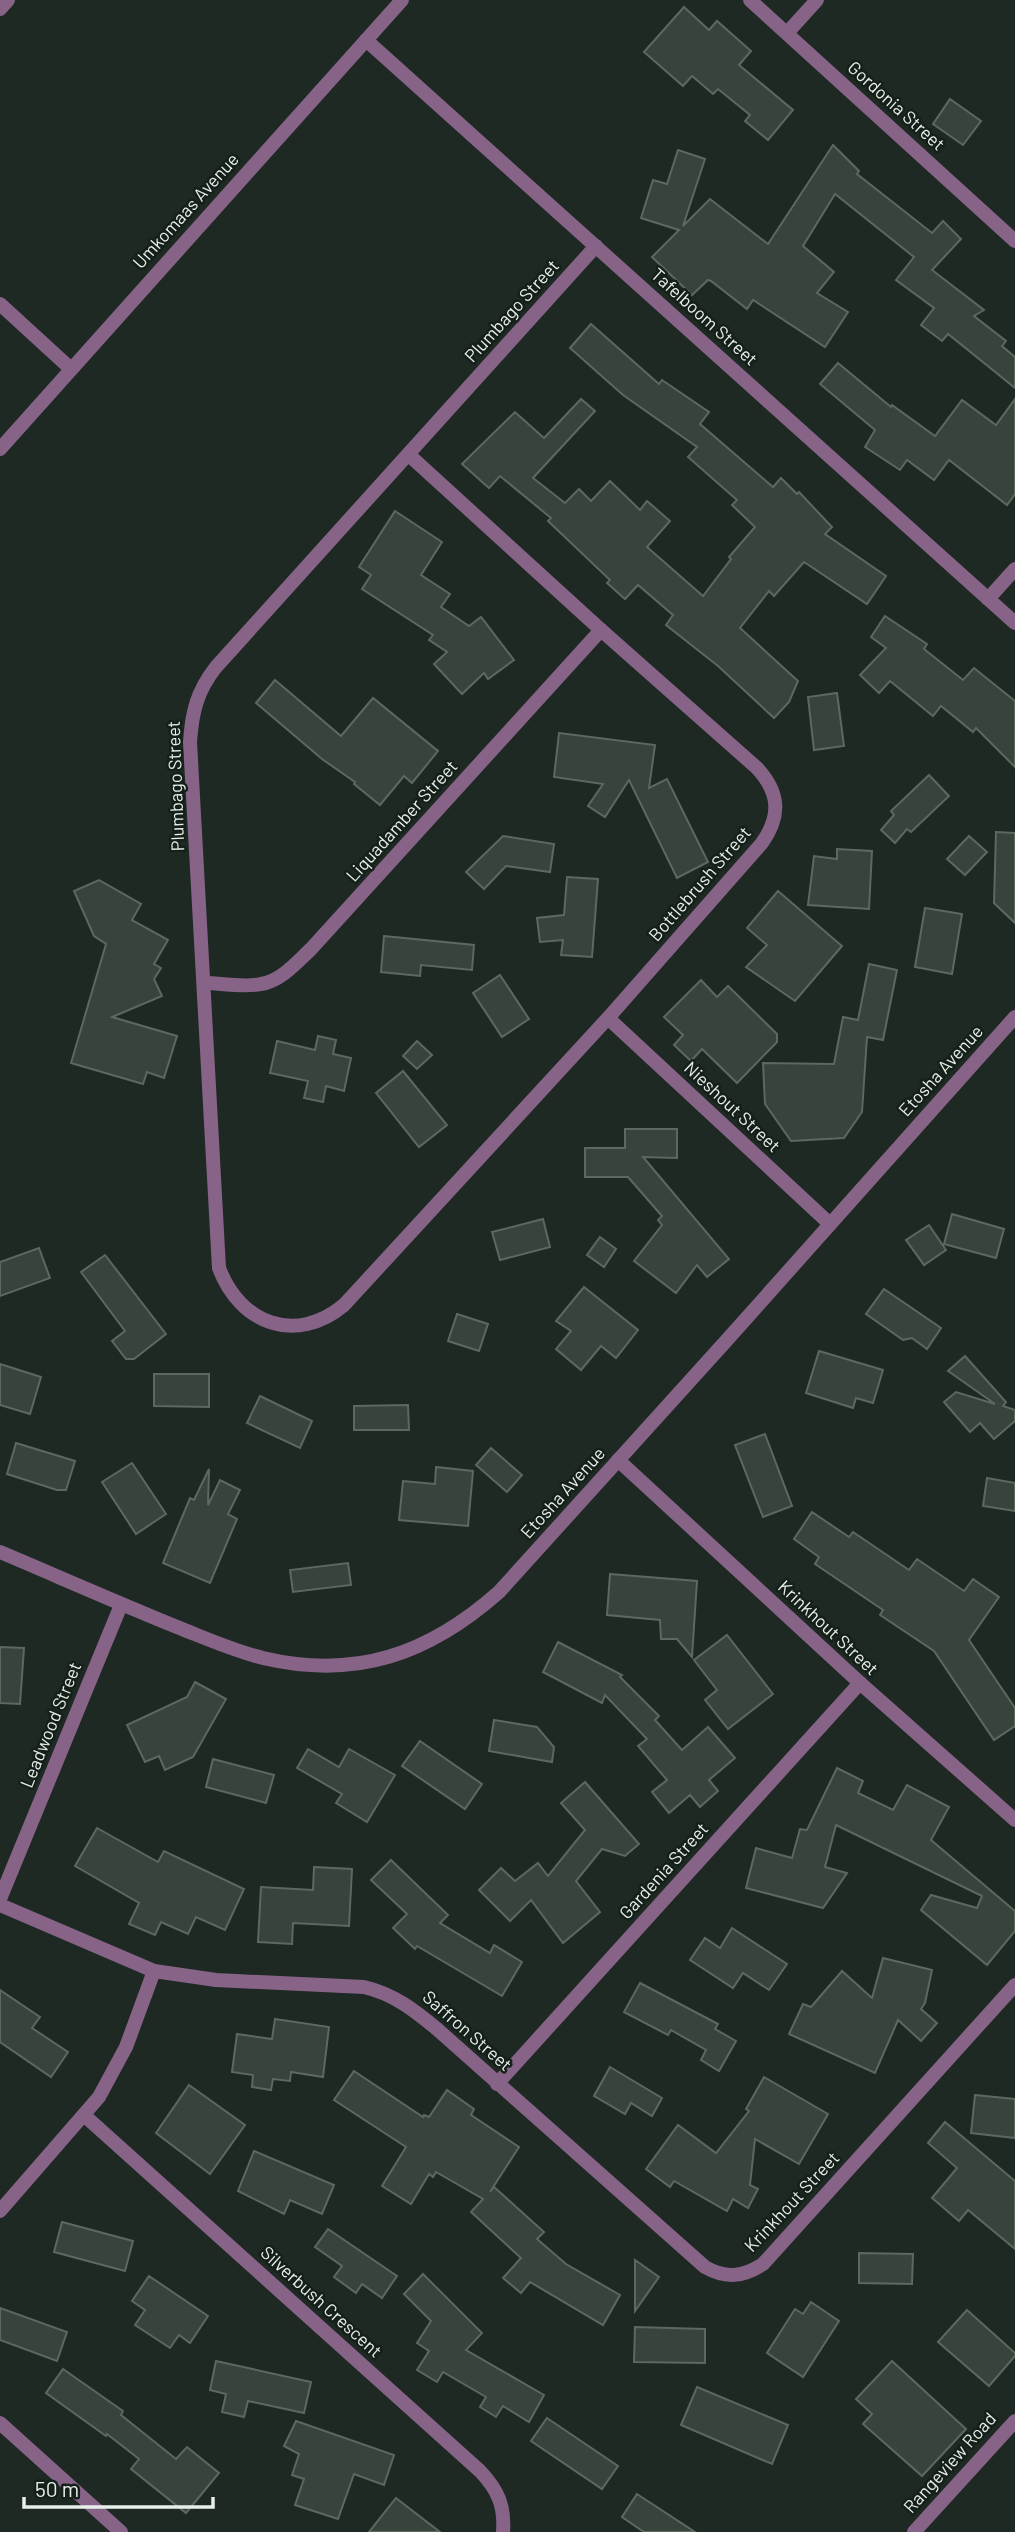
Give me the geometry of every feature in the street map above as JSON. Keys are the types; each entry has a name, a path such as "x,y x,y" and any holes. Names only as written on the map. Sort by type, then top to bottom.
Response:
{"street":[{"path":"0,9 8,0"},
{"name":"Umkomaas Avenue","path":"0,449 402,0"},
{"name":"Gordonia Street","path":"750,0 1015,241"},
{"path":"787,33 817,0"},
{"name":"Tafelboom Street","path":"366,40 1015,622"},
{"name":"Plumbago Street","path":"276,1324 254,1314 241,1304 228,1289 219,1268 190,742 197,697 216,667 596,246"},
{"path":"0,303 71,369"},
{"name":"Bottlebrush Street","path":"276,1324 312,1324 325,1319 344,1305 608,1018 762,843 773,827 776,813 771,787 757,768 409,454"},
{"path":"989,599 1015,569"},
{"name":"Liquadamber Street","path":"205,983 261,985 276,978 301,959 601,630"},
{"name":"Etosha Avenue","path":"0,1552 121,1605 261,1658 320,1666 354,1664 405,1653 438,1638 472,1615 499,1592 1015,1017"},
{"name":"Nieshout Street","path":"608,1018 830,1224"},
{"name":"Krinkhout Street","path":"618,1460 860,1683 1015,1820"},
{"name":"Leadwood Street","path":"0,1899 121,1605"},
{"name":"Gardenia Street","path":"497,2084 860,1683"},
{"name":"Saffron Street","path":"0,1905 154,1971 216,1980 349,1986 379,1990 407,2004 705,2267 715,2273 730,2276"},
{"path":"0,2211 85,2116 115,2071 154,1971"},
{"name":"Krinkhout Street","path":"730,2276 747,2273 763,2264 1015,1985"},
{"name":"Silverbush Crescent","path":"85,2116 480,2471 493,2485 500,2498 504,2514 503,2532"},
{"name":"Rangeview Road","path":"914,2532 1015,2421"},
{"path":"0,2423 121,2532"}],"building":[{"path":"684,7 709,30 717,21 751,51 739,65 793,110 768,140 745,121 750,115 718,89 713,94 692,76 683,86 644,52"},
{"path":"950,99 981,121 963,145 933,124"},
{"path":"833,145 859,171 857,174 932,233 943,221 961,239 932,270 984,310 974,316 1006,341 1002,346 1015,357 1015,388 948,334 942,341 921,325 934,308 896,280 914,257 835,194 803,246 834,272 817,293 848,312 825,347 753,300 747,309 711,281 708,280 692,295 652,257 679,230 641,218 653,180 667,184 678,150 705,159 683,226 710,199 768,244"},
{"path":"591,324 659,384 662,380 709,412 700,424 773,487 781,478 797,494 799,492 832,527 825,534 886,576 867,604 804,562 774,596 769,591 740,628 798,681 789,702 774,718 718,666 666,625 673,615 638,585 625,599 607,583 610,580 548,521 551,518 500,476 489,488 462,464 515,412 544,438 581,399 595,411 533,478 565,503 579,489 591,501 610,481 640,510 647,501 670,521 647,547 703,596 731,559 729,557 755,527 732,505 737,500 688,457 697,447 623,395 570,348"},
{"path":"838,363 891,407 892,405 935,436 962,400 996,425 1015,399 1015,494 1007,505 949,460 934,480 907,460 900,470 865,447 875,430 820,384"},
{"path":"395,511 442,542 421,575 450,594 441,607 469,626 481,617 514,660 488,679 484,673 462,694 434,664 447,652 429,640 433,635 362,589 371,575 359,567"},
{"path":"885,616 927,644 924,649 963,680 974,668 1015,701 1015,767 976,728 973,732 941,706 933,716 890,681 879,693 860,675 886,648 871,637"},
{"path":"275,680 341,736 373,698 438,751 412,783 404,776 380,805 256,703"},
{"path":"837,693 844,746 814,750 808,697"},
{"path":"559,733 655,745 649,788 667,779 708,862 677,878 629,780 605,817 588,806 603,784 554,777"},
{"path":"929,775 949,796 911,832 907,829 895,843 881,830 894,815 891,811"},
{"path":"996,832 1015,833 1015,923 994,903"},
{"path":"503,836 554,844 550,872 506,866 484,889 466,872"},
{"path":"969,836 987,852 965,875 947,859"},
{"path":"837,849 872,851 869,909 808,905 814,856 837,859"},
{"path":"567,877 598,879 592,957 561,955 563,940 540,942 537,918 564,915"},
{"path":"99,880 141,904 132,920 168,940 154,964 161,968 154,979 162,996 112,1017 177,1036 164,1078 147,1072 143,1084 71,1063 106,944 94,936 74,891"},
{"path":"778,891 842,946 795,1001 746,967 767,945 747,928"},
{"path":"925,908 962,914 952,974 915,967"},
{"path":"384,936 474,945 472,970 421,965 420,976 381,972"},
{"path":"869,964 897,970 883,1040 867,1037 862,1112 844,1138 791,1141 765,1104 763,1063 834,1064 843,1017 858,1020"},
{"path":"500,975 529,1019 502,1037 473,993"},
{"path":"701,980 717,997 728,986 777,1034 777,1042 737,1083 702,1049 691,1061 674,1045 683,1035 664,1017"},
{"path":"318,1036 336,1040 333,1054 351,1058 344,1091 326,1086 323,1102 304,1098 308,1081 270,1073 277,1041 315,1050"},
{"path":"417,1041 432,1055 417,1069 403,1056"},
{"path":"403,1071 447,1125 419,1147 376,1093"},
{"path":"625,1129 677,1129 677,1158 643,1157 729,1259 707,1277 697,1265 676,1293 634,1261 662,1225 658,1220 662,1216 628,1177 585,1177 585,1148 625,1148"},
{"path":"952,1214 1004,1229 996,1258 944,1244"},
{"path":"543,1219 550,1247 500,1260 492,1232"},
{"path":"929,1225 946,1250 924,1265 906,1240"},
{"path":"600,1237 616,1249 604,1267 587,1255"},
{"path":"39,1248 50,1278 0,1296 0,1262"},
{"path":"105,1255 166,1334 134,1359 126,1359 112,1341 125,1331 81,1272"},
{"path":"584,1287 638,1330 616,1358 601,1346 581,1370 556,1349 571,1331 556,1321"},
{"path":"884,1289 941,1328 927,1349 912,1338 903,1340 866,1314"},
{"path":"457,1314 488,1324 479,1351 448,1341"},
{"path":"819,1351 883,1370 873,1403 856,1398 853,1408 806,1393"},
{"path":"965,1356 1006,1402 1003,1406 1015,1410 1015,1421 994,1439 980,1423 970,1432 944,1402 956,1392 995,1404 948,1371"},
{"path":"0,1364 41,1377 30,1414 0,1405"},
{"path":"154,1374 209,1374 209,1407 154,1406"},
{"path":"260,1396 312,1421 300,1448 247,1423"},
{"path":"408,1405 409,1430 354,1430 354,1406"},
{"path":"765,1434 792,1506 763,1517 735,1445"},
{"path":"16,1443 75,1461 66,1490 57,1490 7,1474"},
{"path":"491,1448 522,1475 507,1492 476,1465"},
{"path":"132,1463 166,1514 136,1534 102,1482"},
{"path":"436,1467 473,1471 468,1526 399,1520 403,1481 435,1484"},
{"path":"209,1469 208,1505 220,1480 240,1490 228,1514 237,1519 210,1583 163,1563 190,1498 194,1500"},
{"path":"987,1478 1015,1483 1015,1511 983,1506"},
{"path":"812,1512 849,1537 853,1532 909,1570 917,1559 964,1591 973,1579 999,1597 969,1640 1015,1708 1015,1726 994,1740 934,1651 880,1615 883,1610 815,1564 819,1557 794,1539"},
{"path":"348,1563 351,1585 293,1592 290,1570"},
{"path":"610,1574 697,1581 692,1657 677,1639 661,1639 660,1620 607,1615"},
{"path":"727,1635 773,1694 728,1729 705,1700 717,1690 694,1660"},
{"path":"558,1642 622,1675 620,1677 659,1716 655,1720 682,1750 708,1727 735,1758 709,1780 718,1791 700,1807 690,1795 669,1813 652,1792 667,1780 638,1746 647,1739 605,1695 602,1703 543,1672"},
{"path":"0,1647 24,1648 20,1704 0,1703"},
{"path":"195,1682 226,1699 193,1757 165,1770 159,1756 145,1762 127,1725 187,1697"},
{"path":"494,1720 537,1727 554,1747 552,1762 489,1751"},
{"path":"420,1741 482,1784 465,1809 402,1766"},
{"path":"308,1749 339,1767 349,1749 395,1775 367,1822 336,1803 342,1794 297,1768"},
{"path":"213,1759 274,1775 266,1803 206,1787"},
{"path":"837,1768 863,1781 858,1793 893,1810 907,1785 949,1807 931,1840 1015,1911 1015,1931 987,1965 921,1910 931,1895 977,1908 982,1896 836,1825 825,1867 847,1873 823,1908 746,1888 756,1848 792,1858 800,1829 807,1830"},
{"path":"585,1782 639,1844 625,1856 602,1849 576,1881 600,1912 563,1943 531,1900 510,1921 479,1890 501,1868 515,1881 538,1863 548,1876 585,1830 561,1803"},
{"path":"97,1828 158,1862 164,1851 244,1889 225,1930 196,1917 188,1934 161,1922 155,1935 129,1924 139,1903 75,1866"},
{"path":"391,1860 448,1915 440,1923 490,1953 494,1945 522,1962 502,1996 417,1946 415,1949 393,1928 407,1914 371,1880"},
{"path":"314,1867 352,1869 349,1926 293,1923 292,1944 258,1942 261,1887 313,1890"},
{"path":"732,1928 787,1964 769,1990 743,1973 733,1988 690,1960 705,1938 720,1948"},
{"path":"883,1958 932,1970 925,2003 921,2009 937,2023 921,2041 898,2020 875,2073 789,2034 803,2004 811,2007 842,1971 872,1998"},
{"path":"640,1983 718,2024 715,2029 736,2041 719,2071 701,2060 706,2050 671,2030 668,2035 624,2012"},
{"path":"0,1990 40,2017 32,2028 68,2052 51,2077 0,2042"},
{"path":"275,2019 329,2027 323,2077 291,2072 290,2081 273,2079 271,2090 252,2087 253,2075 232,2072 237,2034 272,2039"},
{"path":"610,2067 662,2098 652,2116 631,2103 625,2114 594,2096"},
{"path":"354,2071 423,2117 429,2117 447,2090 474,2109 471,2115 519,2147 490,2192 494,2187 544,2232 537,2239 566,2264 620,2295 603,2325 530,2282 521,2293 503,2278 521,2258 471,2212 483,2199 436,2172 433,2177 429,2174 411,2204 382,2186 406,2147 334,2100"},
{"path":"764,2077 828,2114 799,2164 755,2139 750,2185 758,2189 748,2208 733,2199 727,2211 674,2181 670,2187 646,2169 678,2125 716,2153 749,2111 746,2109"},
{"path":"189,2085 245,2125 210,2174 156,2133"},
{"path":"975,2095 1015,2099 1015,2138 971,2133"},
{"path":"945,2122 1015,2181 1015,2249 968,2210 959,2221 932,2198 957,2168 928,2143"},
{"path":"254,2151 334,2185 322,2214 290,2200 284,2214 238,2191"},
{"path":"62,2222 133,2241 125,2271 54,2252"},
{"path":"328,2229 397,2276 382,2298 362,2284 356,2293 334,2277 342,2266 315,2247"},
{"path":"859,2253 913,2254 912,2284 859,2283"},
{"path":"635,2260 659,2277 635,2311"},
{"path":"423,2274 482,2333 466,2350 544,2395 529,2422 503,2406 496,2417 480,2407 486,2397 443,2372 437,2382 417,2370 429,2351 417,2343 431,2321 404,2294"},
{"path":"149,2276 208,2316 190,2343 179,2335 170,2348 135,2325 145,2310 132,2301"},
{"path":"811,2302 839,2321 803,2377 767,2353 795,2309 803,2314"},
{"path":"0,2308 67,2332 57,2361 0,2340"},
{"path":"967,2310 1015,2353 989,2386 938,2342"},
{"path":"635,2327 705,2329 705,2363 634,2362"},
{"path":"216,2361 311,2382 304,2413 248,2401 244,2417 222,2412 226,2394 210,2390"},
{"path":"892,2361 966,2429 922,2476 863,2424 872,2414 856,2399"},
{"path":"63,2369 123,2411 121,2415 176,2459 187,2447 219,2473 186,2513 131,2469 139,2459 46,2393"},
{"path":"697,2387 788,2425 772,2464 681,2425"},
{"path":"547,2418 618,2466 602,2489 531,2441"},
{"path":"296,2421 394,2455 384,2485 354,2474 338,2519 295,2505 304,2479 292,2475 299,2454 284,2446"},
{"path":"637,2494 695,2532 644,2532 622,2517"},
{"path":"396,2498 440,2532 369,2532"}]}
